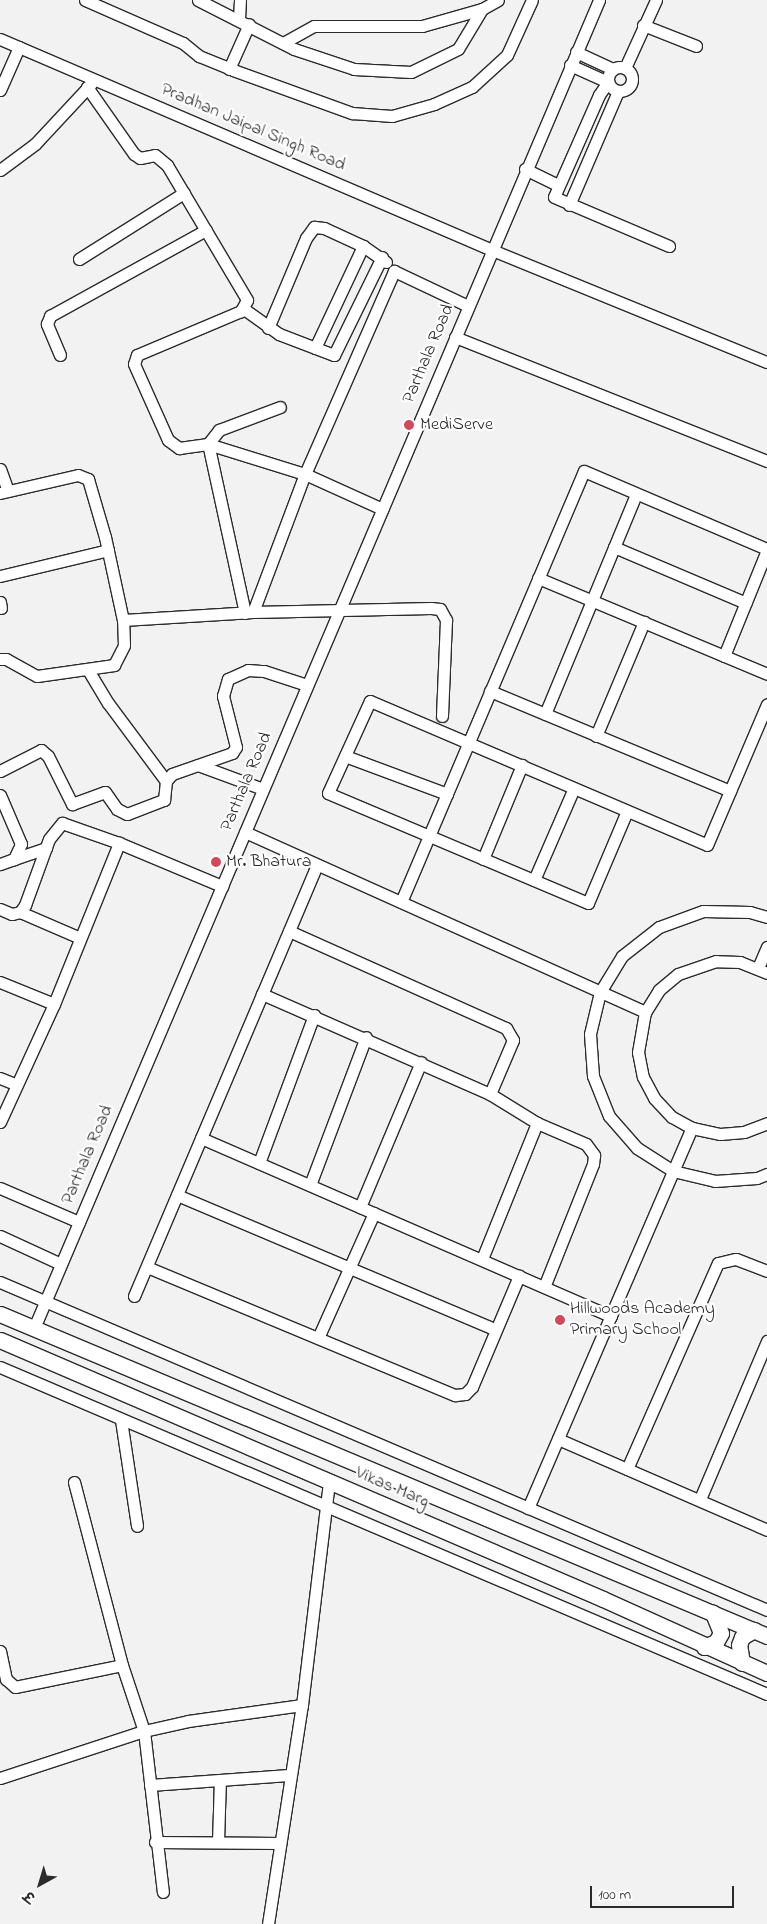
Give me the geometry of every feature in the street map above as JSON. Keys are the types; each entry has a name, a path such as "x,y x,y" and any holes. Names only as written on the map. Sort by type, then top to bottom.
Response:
{"main road":[{"name":"Vikas Marg","path":"0,1314 761,1633"},
{"name":"Vikas Marg","path":"0,1340 603,1599 704,1647 767,1674"},
{"path":"704,1647 716,1642 721,1633 713,1613"},
{"path":"742,1663 739,1645 742,1637 761,1633"}],"street":[{"path":"85,0 183,43 199,56 229,69 352,113 392,116 434,104 472,87 506,55 532,0"},
{"path":"198,0 283,43 354,70 411,72 458,48 482,9"},
{"path":"229,69 244,22 240,0"},
{"path":"283,43 314,26 422,26 482,9 498,0"},
{"name":"Parthala Road","path":"34,1328 525,169 599,0"},
{"path":"656,0 619,69 598,95 554,197 669,246"},
{"path":"643,25 696,46"},
{"name":"Pradhan Jaipal Singh Road","path":"0,39 91,84 767,362"},
{"path":"0,90 19,47"},
{"path":"576,52 619,69 632,80 629,88 618,91"},
{"path":"570,65 608,82 618,91"},
{"path":"0,170 35,144 91,84 134,154 140,158 155,155 162,158 247,300 244,309 142,350 135,360 134,364 168,440 179,448 208,444 305,474 382,509"},
{"path":"570,205 618,91"},
{"path":"525,169 558,185"},
{"path":"79,259 184,193"},
{"path":"268,328 310,230 314,227 324,228 363,246 382,257 394,271 468,306"},
{"path":"60,355 47,324 50,316 206,230"},
{"path":"315,348 363,246"},
{"path":"244,309 268,328 334,356 382,257"},
{"path":"249,612 305,474 394,271"},
{"path":"455,337 767,461"},
{"path":"208,444 219,430 280,407"},
{"path":"208,444 249,612"},
{"path":"0,469 4,492 83,475 92,488 123,620 121,656 114,665 37,676 6,658 0,659"},
{"path":"401,902 584,471 767,549 724,656"},
{"path":"545,714 636,494"},
{"path":"614,547 746,603"},
{"path":"0,576 108,550"},
{"path":"538,578 767,674"},
{"path":"0,602 1,608"},
{"path":"123,620 249,612 338,612 431,608 444,613 442,716"},
{"path":"596,736 644,622"},
{"path":"88,670 108,703 166,781"},
{"path":"20,912 54,829 64,824 72,804 105,792 117,810 127,814 164,800 166,781 172,774 232,753 236,748 223,696 228,678 238,672 256,671 307,685"},
{"path":"490,692 730,791"},
{"path":"627,810 588,903 328,793 370,701 469,742 522,766 627,810 707,845 767,704"},
{"path":"0,770 41,750 48,756 72,804"},
{"path":"345,756 447,794"},
{"path":"198,765 263,789"},
{"path":"483,859 522,766"},
{"path":"534,880 574,788"},
{"path":"0,795 21,844 14,859"},
{"path":"64,824 119,843 222,886"},
{"path":"245,832 645,1012"},
{"path":"0,1122 54,1004 119,843"},
{"path":"0,864 46,848"},
{"path":"134,1296 317,865"},
{"path":"0,909 12,914 20,912 80,938"},
{"path":"767,917 750,912 703,911 659,927 622,956 600,992 590,1034 596,1084 609,1116 637,1148 673,1171 715,1181 757,1178 767,1174"},
{"path":"289,931 506,1028 513,1040 490,1094"},
{"path":"767,948 763,971 724,962 697,965 678,974 659,990 645,1012 638,1052 643,1077 654,1098 672,1117 692,1128 720,1134 744,1132 767,1123"},
{"path":"0,982 54,1004"},
{"path":"262,994 421,1062 490,1094 536,1123 586,1144 594,1155 544,1286"},
{"path":"259,1163 314,1016"},
{"path":"310,1185 366,1037"},
{"path":"360,1207 421,1062"},
{"path":"0,1078 17,1085"},
{"path":"482,1260 536,1123"},
{"path":"528,1508 692,1128"},
{"path":"201,1138 611,1316"},
{"path":"0,1188 79,1222"},
{"path":"177,1196 496,1330"},
{"path":"318,1338 374,1213"},
{"path":"0,1236 61,1264"},
{"path":"628,1469 718,1263 736,1259 767,1271"},
{"path":"147,1267 455,1395 465,1394 472,1387 519,1276"},
{"path":"0,1282 767,1610"},
{"path":"700,1500 767,1341"},
{"path":"0,1367 767,1694"},
{"path":"121,1420 137,1526"},
{"path":"558,1440 766,1528"},
{"path":"268,1924 302,1706 329,1481"},
{"path":"74,1482 122,1665 144,1731 155,1842 163,1892"},
{"path":"0,1651 6,1679 15,1687 122,1665"},
{"path":"0,1778 144,1731 188,1721 302,1706"},
{"path":"150,1785 290,1775"},
{"path":"218,1842 220,1780"},
{"path":"155,1842 280,1843"}],"place":[{"name":"MediServe","path":"409,425"},
{"name":"Mr. Bhatura","path":"216,862"},
{"name":"Hillwoods Academy Primary School","path":"560,1320"}]}
